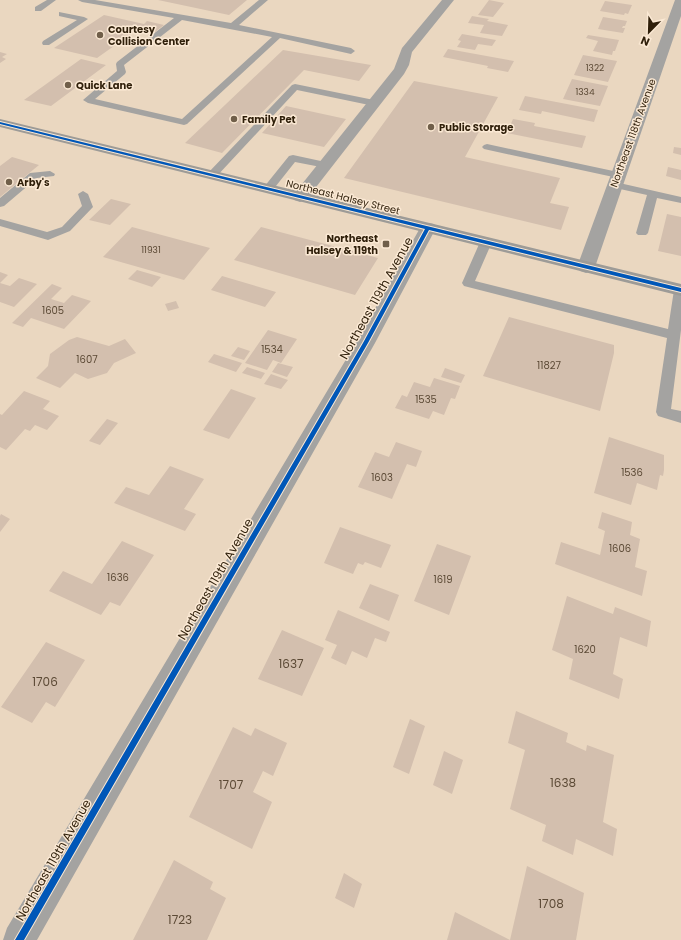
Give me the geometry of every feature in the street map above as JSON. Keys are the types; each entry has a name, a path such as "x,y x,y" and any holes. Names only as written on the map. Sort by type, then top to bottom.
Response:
{"main road":[{"name":"Northeast Halsey Street","path":"0,123 681,290"}],"street":[{"path":"300,197 399,71 403,65 406,51 448,0"},
{"name":"Northeast 118th Avenue","path":"586,267 681,0"},
{"name":"Northeast 119th Avenue","path":"19,940 364,343 428,228"}],"lane":[{"path":"38,9 52,0"},
{"path":"82,0 233,26 351,51"},
{"path":"233,26 264,0"},
{"path":"46,43 84,19 62,14"},
{"path":"181,17 120,64 122,72 88,100 184,122 278,36"},
{"path":"212,175 295,86 374,103"},
{"path":"487,147 617,180 653,193 681,200"},
{"path":"268,189 293,158 326,165"},
{"path":"0,204 34,175 50,174"},
{"path":"642,233 653,193"},
{"path":"0,222 48,236 66,229 88,207 83,194"},
{"path":"486,242 468,284 674,336"},
{"path":"681,290 663,412 681,417"}],"building":[{"path":"158,0 247,0 229,15"},
{"path":"489,0 504,3 493,17 478,15"},
{"path":"605,1 632,5 628,14 625,13 624,15 600,11"},
{"path":"104,15 144,24 147,21 164,25 155,32 138,29 97,58 54,48"},
{"path":"472,16 489,19 487,21 508,25 502,36 480,33 484,25 468,23"},
{"path":"603,17 627,21 625,26 622,28 625,28 623,33 598,29"},
{"path":"462,34 496,40 492,46 478,44 475,50 457,47 461,41 458,40"},
{"path":"588,35 619,40 612,55 593,51 598,41 586,38"},
{"path":"448,49 514,61 508,72 487,68 488,66 443,57"},
{"path":"283,50 371,65 359,81 304,70 222,153 185,143"},
{"path":"0,52 7,54 2,57 6,59 0,63"},
{"path":"583,55 617,61 608,82 574,75"},
{"path":"81,59 106,65 51,106 24,100"},
{"path":"572,79 608,86 600,106 563,99"},
{"name":"Public Storage","path":"414,81 498,97 465,157 560,178 550,203 569,207 561,230 344,178"},
{"path":"525,96 598,110 594,122 542,111 541,114 519,110"},
{"path":"286,106 346,119 324,147 262,133"},
{"path":"513,119 535,123 534,126 586,136 582,148 507,133"},
{"path":"674,147 681,148 681,155 673,153"},
{"name":"Arby's","path":"12,157 39,165 0,197 0,166"},
{"path":"668,167 681,170 681,180 666,176"},
{"path":"111,199 131,204 110,225 89,220"},
{"path":"667,214 681,217 681,256 658,251"},
{"path":"132,227 210,248 184,280 103,257"},
{"path":"261,227 378,258 355,295 234,260"},
{"path":"137,270 161,277 152,287 128,279"},
{"path":"0,272 8,275 0,283"},
{"path":"222,276 276,292 265,307 211,290"},
{"path":"19,278 37,284 14,307 0,302 0,283 10,286"},
{"path":"52,284 62,288 51,299 64,303 72,295 91,301 64,329 31,318 23,327 12,323"},
{"path":"176,301 179,308 168,311 165,304"},
{"path":"509,317 614,345 614,353 600,411 483,376"},
{"path":"268,330 297,339 281,363 273,360 267,370 245,363"},
{"path":"77,337 109,346 125,339 136,353 114,363 107,373 88,379 75,373 60,388 36,378 48,366 50,354 69,340"},
{"path":"238,347 250,351 244,360 231,356"},
{"path":"214,354 242,363 236,372 208,362"},
{"path":"278,363 293,367 287,377 272,372"},
{"path":"247,367 265,373 261,379 242,373"},
{"path":"445,368 465,375 461,383 441,377"},
{"path":"271,374 288,380 281,389 264,384"},
{"path":"434,378 460,386 455,399 451,398 444,415 433,411 429,419 395,408 402,395 407,397 414,382 430,387"},
{"path":"231,389 256,398 229,439 203,430"},
{"path":"24,391 50,401 43,409 59,416 47,430 35,425 30,431 25,429 6,450 0,447 0,414 2,415"},
{"path":"107,419 118,423 100,445 89,441"},
{"path":"609,437 664,455 663,476 660,475 657,490 637,483 631,505 594,493"},
{"path":"396,442 422,451 416,467 407,464 392,499 358,487 375,452 389,457"},
{"path":"170,466 204,479 184,509 196,514 185,531 114,503 126,487 149,495"},
{"path":"602,512 632,522 630,535 640,539 635,567 647,571 642,596 555,564 561,542 600,555 605,531 598,528"},
{"path":"1,514 10,519 0,532 0,516"},
{"path":"340,527 391,545 381,568 365,562 363,565 358,563 353,574 324,563"},
{"path":"122,541 154,555 120,606 110,602 101,615 49,591 63,571 92,584"},
{"path":"437,544 471,556 449,615 414,601"},
{"path":"370,584 399,595 389,621 359,608"},
{"path":"567,596 613,614 615,607 651,621 647,647 620,637 613,674 623,679 619,699 569,679 573,659 552,650"},
{"path":"338,610 390,632 386,642 375,638 367,658 352,651 346,665 331,658 337,645 325,640"},
{"path":"282,630 324,648 302,696 258,679"},
{"path":"46,642 85,660 55,707 46,702 32,723 1,707"},
{"path":"516,711 568,733 566,742 586,751 587,745 614,755 603,822 617,829 613,856 576,839 573,855 542,841 546,825 510,809 525,750 508,743"},
{"path":"410,719 425,726 409,774 393,767"},
{"path":"233,727 251,736 255,728 287,743 273,776 263,771 253,792 272,802 252,849 189,817"},
{"path":"444,751 463,760 452,794 433,785"},
{"path":"174,860 213,882 210,889 226,898 207,940 133,940"},
{"path":"527,866 584,893 576,940 510,940"},
{"path":"344,873 362,884 354,908 335,898"},
{"path":"455,912 510,940 447,940"}],"cycle path":[{"path":"0,123 681,290"},
{"path":"19,940 365,343 428,228"}],"place":[{"name":"Courtesy Collision Center","path":"100,35"},
{"name":"Quick Lane","path":"68,85"},
{"name":"Family Pet","path":"234,119"},
{"name":"Public Storage","path":"431,127"},
{"name":"Arby's","path":"9,182"},
{"name":"Northeast Halsey & 119th","path":"386,244"}]}
